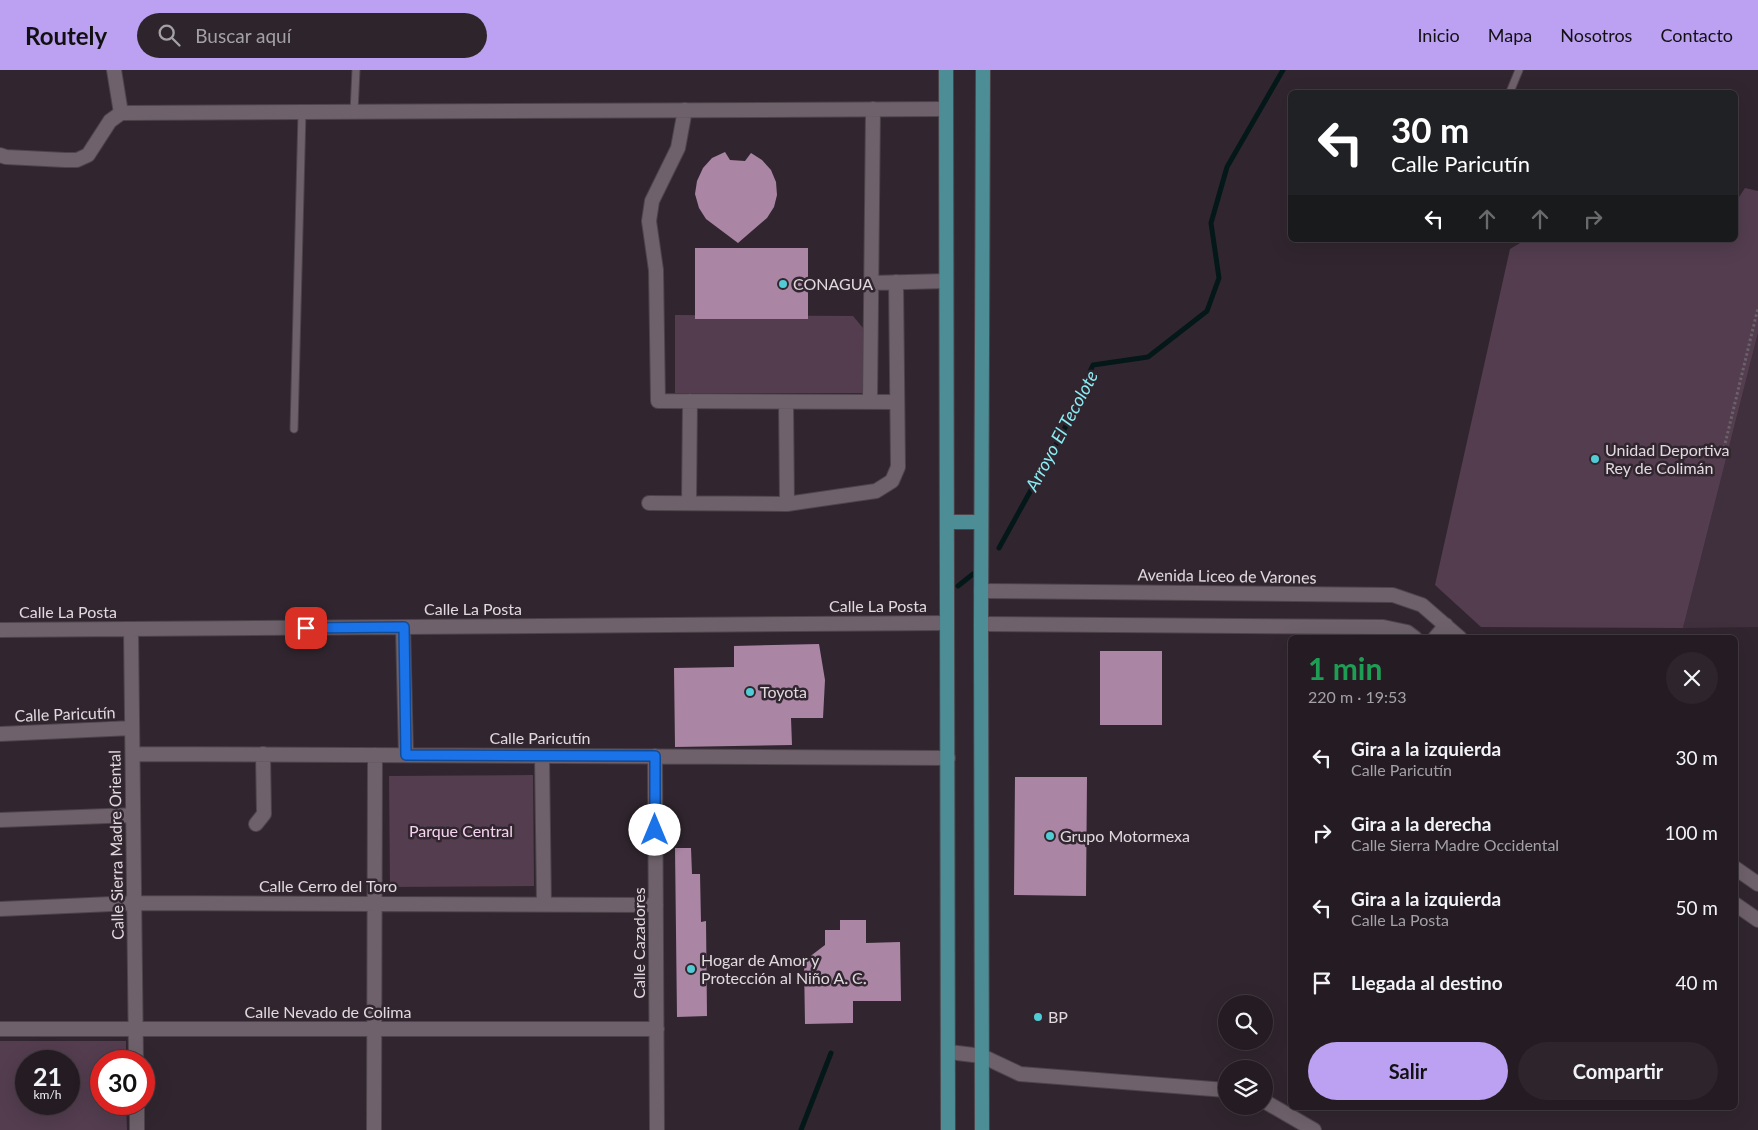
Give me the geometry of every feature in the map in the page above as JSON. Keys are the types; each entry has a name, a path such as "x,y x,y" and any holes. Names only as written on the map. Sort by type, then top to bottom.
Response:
{"main road":[{"path":"946,70 948,1130"},
{"path":"982,1130 980,624 983,70"},
{"path":"948,522 981,522"}],"street":[{"path":"114,70 121,113"},
{"path":"870,402 873,109"},
{"path":"0,155 77,160 88,154 110,121 121,113 946,109"},
{"path":"686,110 678,148 652,201 649,221 656,270 658,401 897,402"},
{"path":"871,283 946,281"},
{"path":"649,503 787,504 876,491 892,481 898,467 896,282"},
{"path":"689,503 690,401"},
{"path":"786,402 787,504"},
{"name":"Avenida Liceo de Varones","path":"981,591 1393,595 1422,605 1457,635"},
{"name":"Calle La Posta","path":"0,630 947,623"},
{"path":"980,624 1383,627 1407,632 1411,635"},
{"path":"1438,635 1446,625"},
{"path":"404,627 406,755"},
{"name":"Calle Sierra Madre Oriental","path":"131,629 136,1050"},
{"name":"Calle Paricutín","path":"0,734 132,728"},
{"name":"Calle Paricutín","path":"133,754 948,758"},
{"path":"256,824 264,814 263,754"},
{"path":"374,1130 375,755"},
{"path":"542,756 544,904"},
{"name":"Calle Cazadores","path":"655,756 657,1130"},
{"path":"0,820 133,815"},
{"path":"1738,870 1758,884"},
{"name":"Calle Cerro del Toro","path":"0,909 134,903 656,905"},
{"path":"1738,906 1758,920"},
{"name":"Calle Nevado de Colima","path":"0,1029 656,1029"},
{"path":"948,1052 982,1056 1020,1074 1218,1089"},
{"path":"1273,1106 1314,1130"},
{"path":"137,1115 137,1130"}],"lane":[{"path":"354,112 356,70"},
{"path":"1511,90 1519,70"},
{"path":"294,429 302,112"}],"path":[{"path":"1724,448 1758,308"}],"shaded area":[{"path":"1758,333 1758,627 1683,628"}],"green space":[{"name":"Unidad Deportiva Rey de Colimán","path":"1745,188 1758,191 1758,333 1683,628 1481,627 1435,585 1510,249 1522,242 1738,242 1738,198"},
{"path":"675,315 853,316 863,328 863,393 675,393"},
{"name":"Parque Central","path":"533,775 534,886 390,887 389,776"},
{"path":"0,1041 126,1041 126,1050 90,1050 90,1115 126,1115 127,1130 0,1130"}],"building":[{"path":"725,152 730,160 745,161 751,153 762,160 771,170 776,182 777,195 774,207 767,218 738,243 706,219 699,208 695,194 697,181 703,168 712,158"},
{"name":"CONAGUA","path":"695,248 808,248 808,319 695,319"},
{"name":"Toyota","path":"819,644 825,680 823,718 791,718 792,745 675,747 674,668 734,667 734,646"},
{"path":"1100,651 1162,651 1162,725 1100,725"},
{"name":"Grupo Motormexa","path":"1015,777 1087,777 1086,896 1014,895"},
{"name":"Hogar de Amor y Protección al Niño A. C.","path":"675,848 691,848 692,874 700,874 701,922 706,921 707,1016 677,1017"},
{"path":"840,920 866,920 866,943 900,942 901,1001 853,1001 853,1023 805,1024 804,961 825,945 825,930 840,930"}],"waterway":[{"name":"Arroyo El Tecolote","path":"999,548 1063,432 1093,365 1148,357 1207,311 1219,278 1211,223 1227,167 1283,70"},
{"name":"Arroyo El Tecolote","path":"958,586 973,574"},
{"name":"Arroyo El Tecolote","path":"801,1130 831,1053"}],"place":[{"name":"CONAGUA","path":"783,284"},
{"name":"Unidad Deportiva Rey de Colimán","path":"1595,459"},
{"name":"Toyota","path":"750,692"},
{"name":"Grupo Motormexa","path":"1050,836"},
{"name":"Hogar de Amor y Protección al Niño A. C.","path":"691,969"},
{"name":"BP","path":"1038,1017"}],"route":[{"path":"306,628 404,627 406,755 655,756 655,830"}]}
